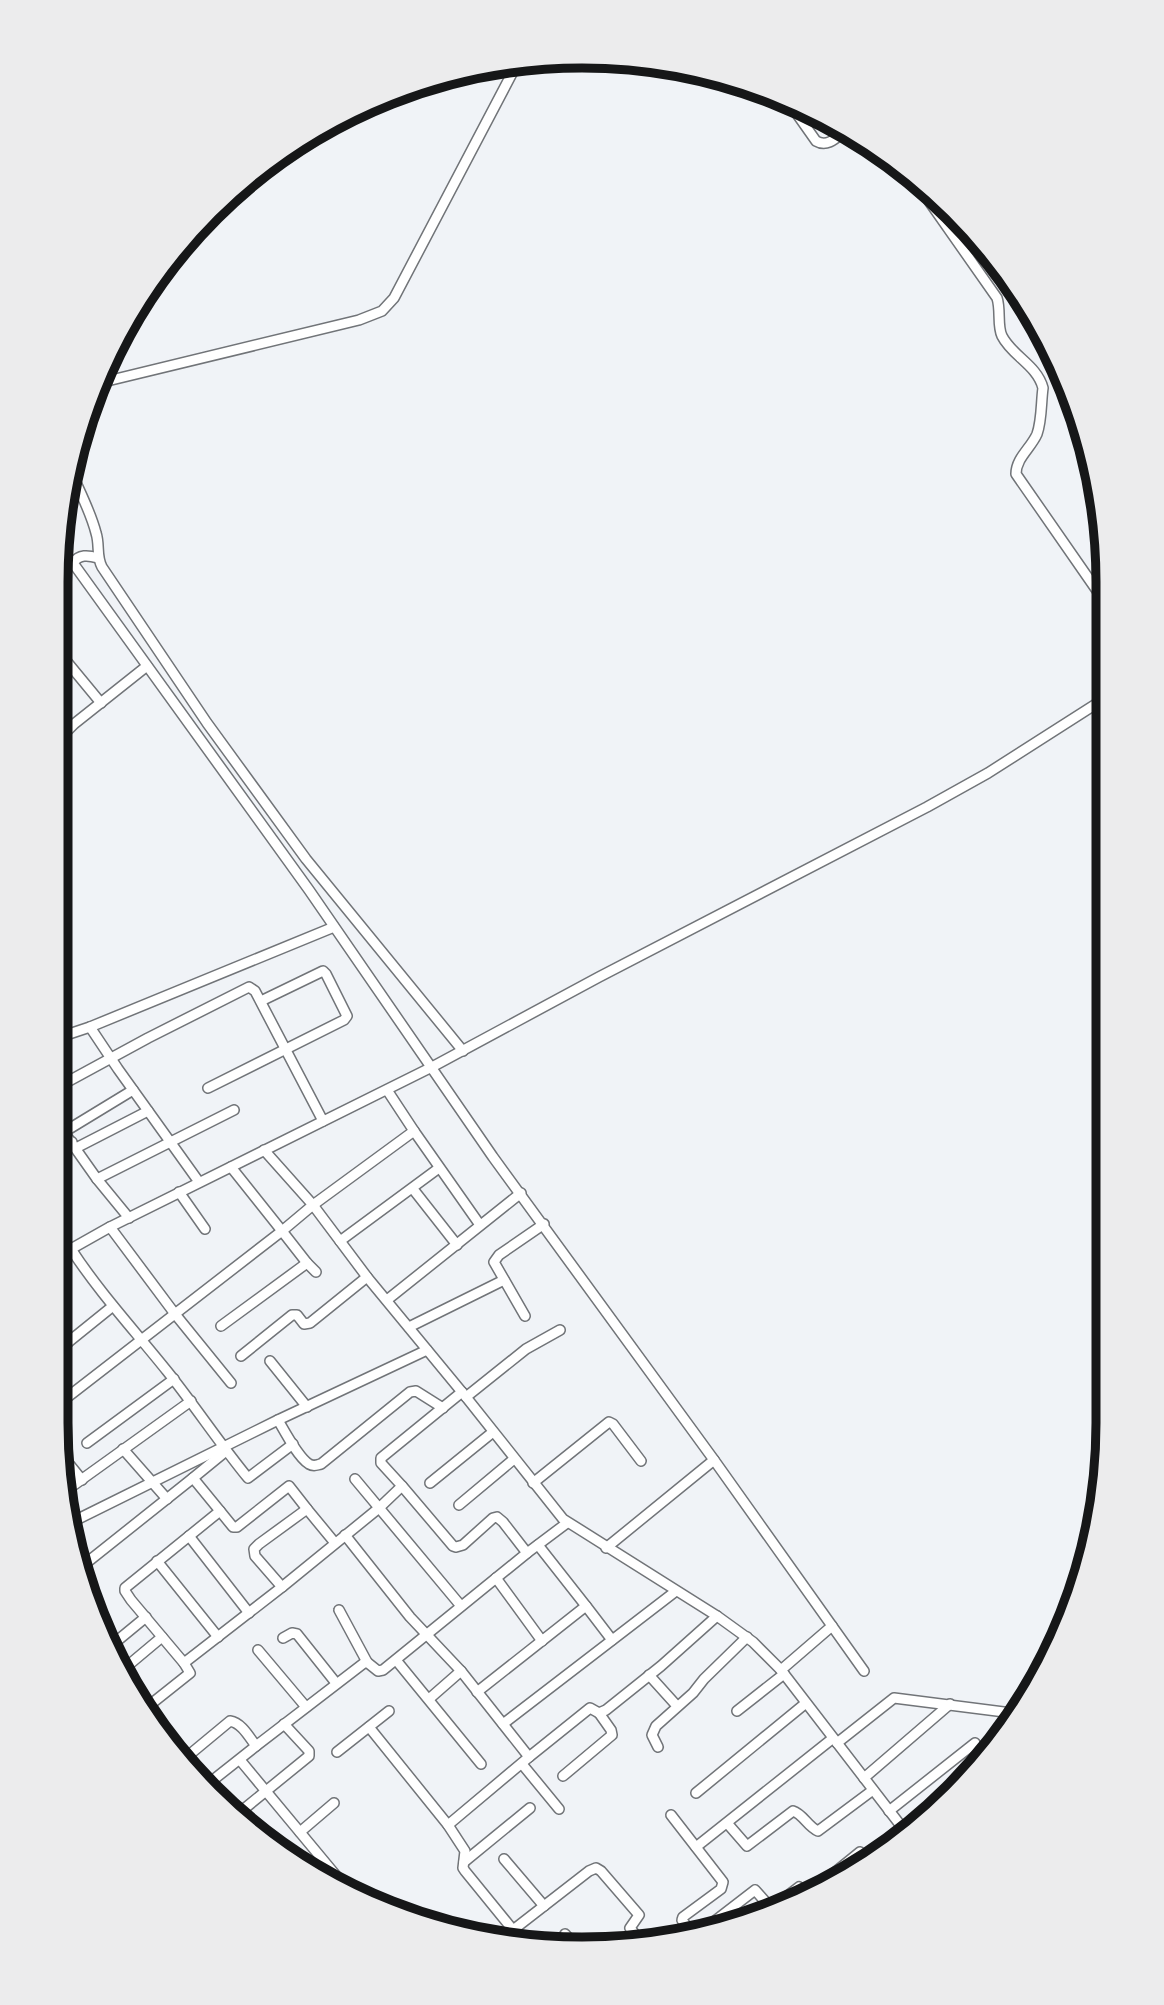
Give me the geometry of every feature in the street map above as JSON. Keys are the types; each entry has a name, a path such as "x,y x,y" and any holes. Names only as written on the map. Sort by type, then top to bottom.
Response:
{"street":[{"path":"109,381 359,320 382,311 394,298 512,73"},
{"path":"798,116 820,144 828,143 837,136"},
{"path":"935,209 997,298 1000,331 1004,339 1037,374 1041,382 1037,433 1016,465 1016,474 1096,589"},
{"path":"77,486 97,534 98,558 102,567 207,723 306,859 463,1051"},
{"path":"98,558 82,556 73,563 215,759 493,1157 544,1224 864,1671"},
{"path":"68,664 101,703"},
{"path":"68,732 147,666"},
{"path":"68,1250 463,1051 610,971 957,791 1096,704"},
{"path":"69,1034 334,928"},
{"path":"208,1088 347,1018 325,972 319,972 261,1001"},
{"path":"68,1082 249,987 254,989 261,1001 323,1121"},
{"path":"90,1027 199,1182"},
{"path":"68,1130 133,1090"},
{"path":"387,1090 480,1225"},
{"path":"97,1178 234,1110"},
{"path":"68,1148 148,1111"},
{"path":"68,1396 313,1205 414,1131"},
{"path":"68,1137 129,1218"},
{"path":"264,1150 313,1205 367,1277 567,1523 747,1637 783,1672 901,1826"},
{"path":"231,1167 316,1272"},
{"path":"341,1241 439,1168"},
{"path":"413,1189 457,1245"},
{"path":"179,1192 205,1229"},
{"path":"387,1300 521,1193"},
{"path":"525,1316 494,1265 495,1258 544,1224"},
{"path":"110,1227 175,1314 231,1382"},
{"path":"71,1249 248,1478 293,1444"},
{"path":"221,1326 307,1264"},
{"path":"241,1356 292,1315 297,1315 304,1324 310,1323 367,1277"},
{"path":"409,1326 504,1280"},
{"path":"68,1343 113,1306"},
{"path":"527,1553 497,1517 463,1545 453,1546 381,1463 381,1458 395,1444 443,1408 526,1349 560,1330"},
{"path":"77,1519 427,1350"},
{"path":"270,1361 307,1407"},
{"path":"87,1443 174,1379"},
{"path":"278,1420 310,1464 317,1465 410,1392 416,1391 443,1408"},
{"path":"73,1486 191,1401"},
{"path":"534,1483 609,1422 640,1461"},
{"path":"430,1483 493,1432"},
{"path":"87,1560 193,1478 225,1449"},
{"path":"123,1450 167,1499"},
{"path":"459,1505 514,1460"},
{"path":"606,1548 714,1460"},
{"path":"70,1465 82,1480"},
{"path":"193,1478 233,1527 237,1527 289,1486 335,1543"},
{"path":"355,1479 461,1606"},
{"path":"184,1663 282,1587 402,1486"},
{"path":"282,1587 255,1556 254,1549 307,1508"},
{"path":"152,1703 190,1673 126,1594 125,1588 220,1511"},
{"path":"339,1610 367,1662 380,1672 567,1523"},
{"path":"345,1535 503,1724 559,1810"},
{"path":"189,1536 249,1613"},
{"path":"538,1545 612,1640"},
{"path":"157,1561 218,1637"},
{"path":"496,1578 541,1641"},
{"path":"503,1724 677,1591"},
{"path":"477,1692 586,1606"},
{"path":"599,1713 649,1675 717,1616"},
{"path":"117,1641 146,1617"},
{"path":"737,1711 832,1626"},
{"path":"283,1638 292,1633 297,1634 336,1683"},
{"path":"129,1665 162,1637"},
{"path":"658,1747 653,1737 656,1726 693,1693 747,1637"},
{"path":"258,1650 306,1707"},
{"path":"396,1660 481,1764"},
{"path":"213,1780 336,1683 367,1662"},
{"path":"429,1699 461,1671"},
{"path":"649,1675 677,1706"},
{"path":"696,1847 894,1698 1006,1712"},
{"path":"696,1793 806,1703"},
{"path":"864,1778 950,1704"},
{"path":"448,1825 590,1708 599,1713 612,1735 563,1776"},
{"path":"337,1752 389,1711"},
{"path":"190,1754 230,1721 240,1725 256,1746"},
{"path":"243,1809 309,1756 309,1751 284,1724"},
{"path":"369,1727 448,1825 465,1851 464,1868 469,1878 506,1931"},
{"path":"889,1811 975,1743"},
{"path":"240,1760 332,1872"},
{"path":"727,1823 747,1846 793,1811 818,1831 873,1790"},
{"path":"300,1832 334,1803"},
{"path":"464,1862 530,1808"},
{"path":"671,1815 720,1877 723,1885 682,1917 686,1926"},
{"path":"845,1864 860,1852"},
{"path":"504,1859 544,1906"},
{"path":"513,1932 589,1871 598,1868 639,1915 630,1928 635,1934"},
{"path":"718,1918 752,1891 757,1891 764,1903"}]}
